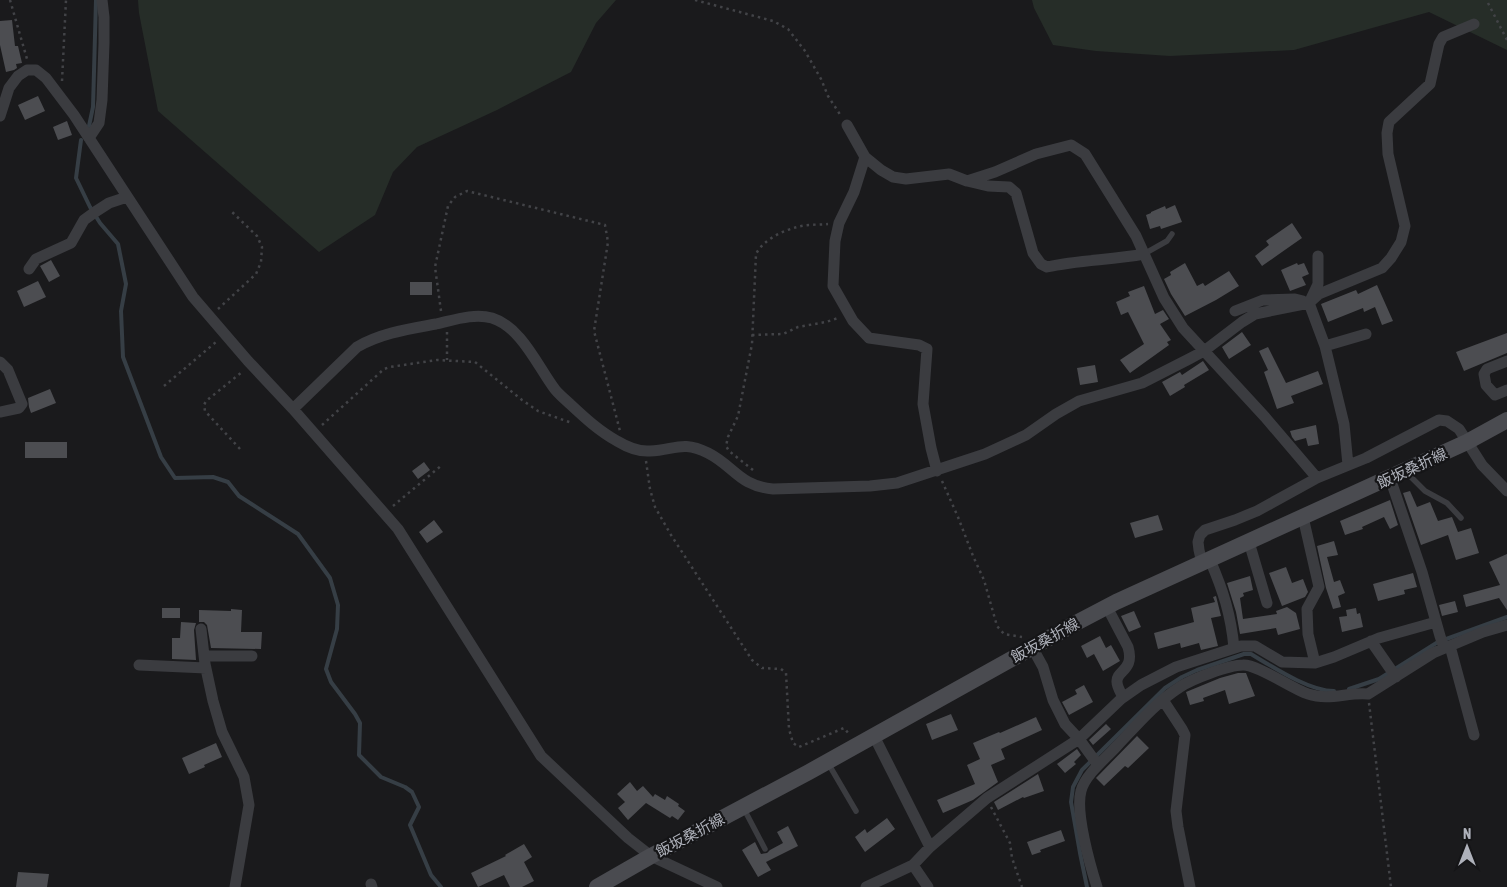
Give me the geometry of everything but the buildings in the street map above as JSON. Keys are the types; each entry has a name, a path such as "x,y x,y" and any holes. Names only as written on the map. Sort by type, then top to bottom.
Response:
{"main road":[{"name":"飯坂桑折線","path":"597,887 1107,607 1467,442 1507,420"}],"street":[{"path":"89,138 99,123 102,100 104,43 102,0"},
{"path":"293,409 357,347 370,340 398,331 479,316 493,319 517,335 555,390 604,434 636,450 649,451 690,446 709,453 745,481 761,488 790,490 870,486 896,483 937,471 985,454 1026,435 1079,401 1142,383 1204,351 1255,314 1309,303 1319,294 1382,268 1401,242 1405,226 1388,154 1387,133 1390,122 1430,84 1439,44 1443,36 1474,24"},
{"path":"0,116 9,88 18,76 30,70 36,70 46,78 89,138 193,297 250,364 293,409 398,529 541,756 628,838 651,856 717,887"},
{"path":"848,125 865,157 893,177 906,179 949,174 988,186 1009,187 1016,193 1033,253 1041,264 1047,267 1144,254"},
{"path":"967,181 995,172 1036,154 1071,145 1085,154 1136,236 1169,305 1183,328 1265,417 1317,478"},
{"path":"865,157 854,192 839,223 835,241 834,286 853,320 869,338 919,345 927,349 924,404 931,448 937,471"},
{"path":"29,269 36,259 70,243 84,220 109,203 127,196"},
{"path":"1318,256 1318,284 1309,303 1325,346 1344,424 1348,465"},
{"path":"1235,311 1263,300 1295,299 1309,303"},
{"path":"1325,346 1366,334"},
{"path":"1507,361 1487,369 1484,374 1486,385 1495,395 1507,390"},
{"path":"0,362 8,370 22,404 19,408 0,412"},
{"path":"1507,491 1482,465 1459,429 1454,424 1438,420 1397,442 1317,478 1257,511 1205,530 1200,535 1198,542 1198,550 1206,561 1227,602 1232,629 1241,654 1253,666 1293,688 1322,698 1359,693 1368,694 1393,673 1433,653 1444,643 1507,625"},
{"path":"1398,474 1436,622 1474,735"},
{"path":"1303,517 1319,587 1307,609 1308,634 1315,662"},
{"path":"1249,542 1267,602"},
{"path":"1107,607 1130,654 1130,662 1117,678 1117,683 1123,697"},
{"path":"1097,887 1091,869 1082,826 1079,799 1083,784 1094,760 1163,700 1188,682 1225,669 1241,654 1255,646 1282,662 1315,662 1334,658 1371,641 1436,622"},
{"path":"201,629 205,662 222,732 244,777 249,805 235,887"},
{"path":"1371,641 1393,673"},
{"path":"1032,647 1043,667 1053,700 1065,724 1094,760"},
{"path":"866,887 913,865 930,847 987,798 1079,739 1123,697 1141,685 1176,667 1241,654"},
{"path":"139,665 205,662 252,656"},
{"path":"1163,700 1184,735 1176,811 1190,887"},
{"path":"874,736 930,847"},
{"path":"913,865 928,887"}],"lane":[{"path":"1144,254 1167,241 1172,234"},
{"path":"1398,474 1447,503 1461,518"},
{"path":"827,762 856,810"},
{"path":"743,807 765,849"}],"path":[{"path":"10,0 30,70"},
{"path":"60,95 62,89 66,0"},
{"path":"695,0 773,21 788,29 805,51 821,79 828,96 848,125"},
{"path":"1488,3 1507,40"},
{"path":"447,360 444,322 434,268 448,206 455,197 467,191 606,225 608,242 594,330 620,428 620,442"},
{"path":"210,317 256,274 261,262 262,247 258,236 230,210"},
{"path":"753,486 756,476 754,471 729,451 726,446 738,416 752,335 756,254 759,249 776,235 798,226 839,223"},
{"path":"752,335 783,334 798,327 840,318 847,310"},
{"path":"164,386 225,335"},
{"path":"313,432 384,368 437,360 476,362 538,412 571,423 582,424 588,421"},
{"path":"240,449 205,411 204,405 206,401 250,364"},
{"path":"644,450 655,507 671,535 752,660 762,668 781,670 786,673 789,729 793,743 799,747 844,728 857,745"},
{"path":"384,513 442,465"},
{"path":"937,471 946,486 984,580 997,626 1004,634 1021,636 1032,647"},
{"path":"1368,694 1391,887"},
{"path":"987,798 1010,843 1012,858 1022,887"}],"shaded area":[{"path":"138,0 616,0 596,23 571,72 497,110 417,147 393,172 375,215 319,252 158,111"},
{"path":"1032,0 1507,0 1507,50 1429,12 1294,50 1170,56 1096,51 1053,45 1034,8"}],"waterway":[{"path":"89,126 93,107 96,0"},
{"path":"81,140 76,178 100,223 118,244 126,284 121,311 123,357 161,457 175,478 213,477 228,482 239,496 298,534 330,578 338,605 337,629 326,669 331,682 360,723 359,755 381,777 412,792 419,807 410,825 431,875 441,887"},
{"path":"1349,689 1379,679 1438,642 1507,617"},
{"path":"1087,887 1071,802 1073,787 1082,770 1165,688 1197,670 1244,654 1251,654 1303,683 1324,690 1334,691"}]}
